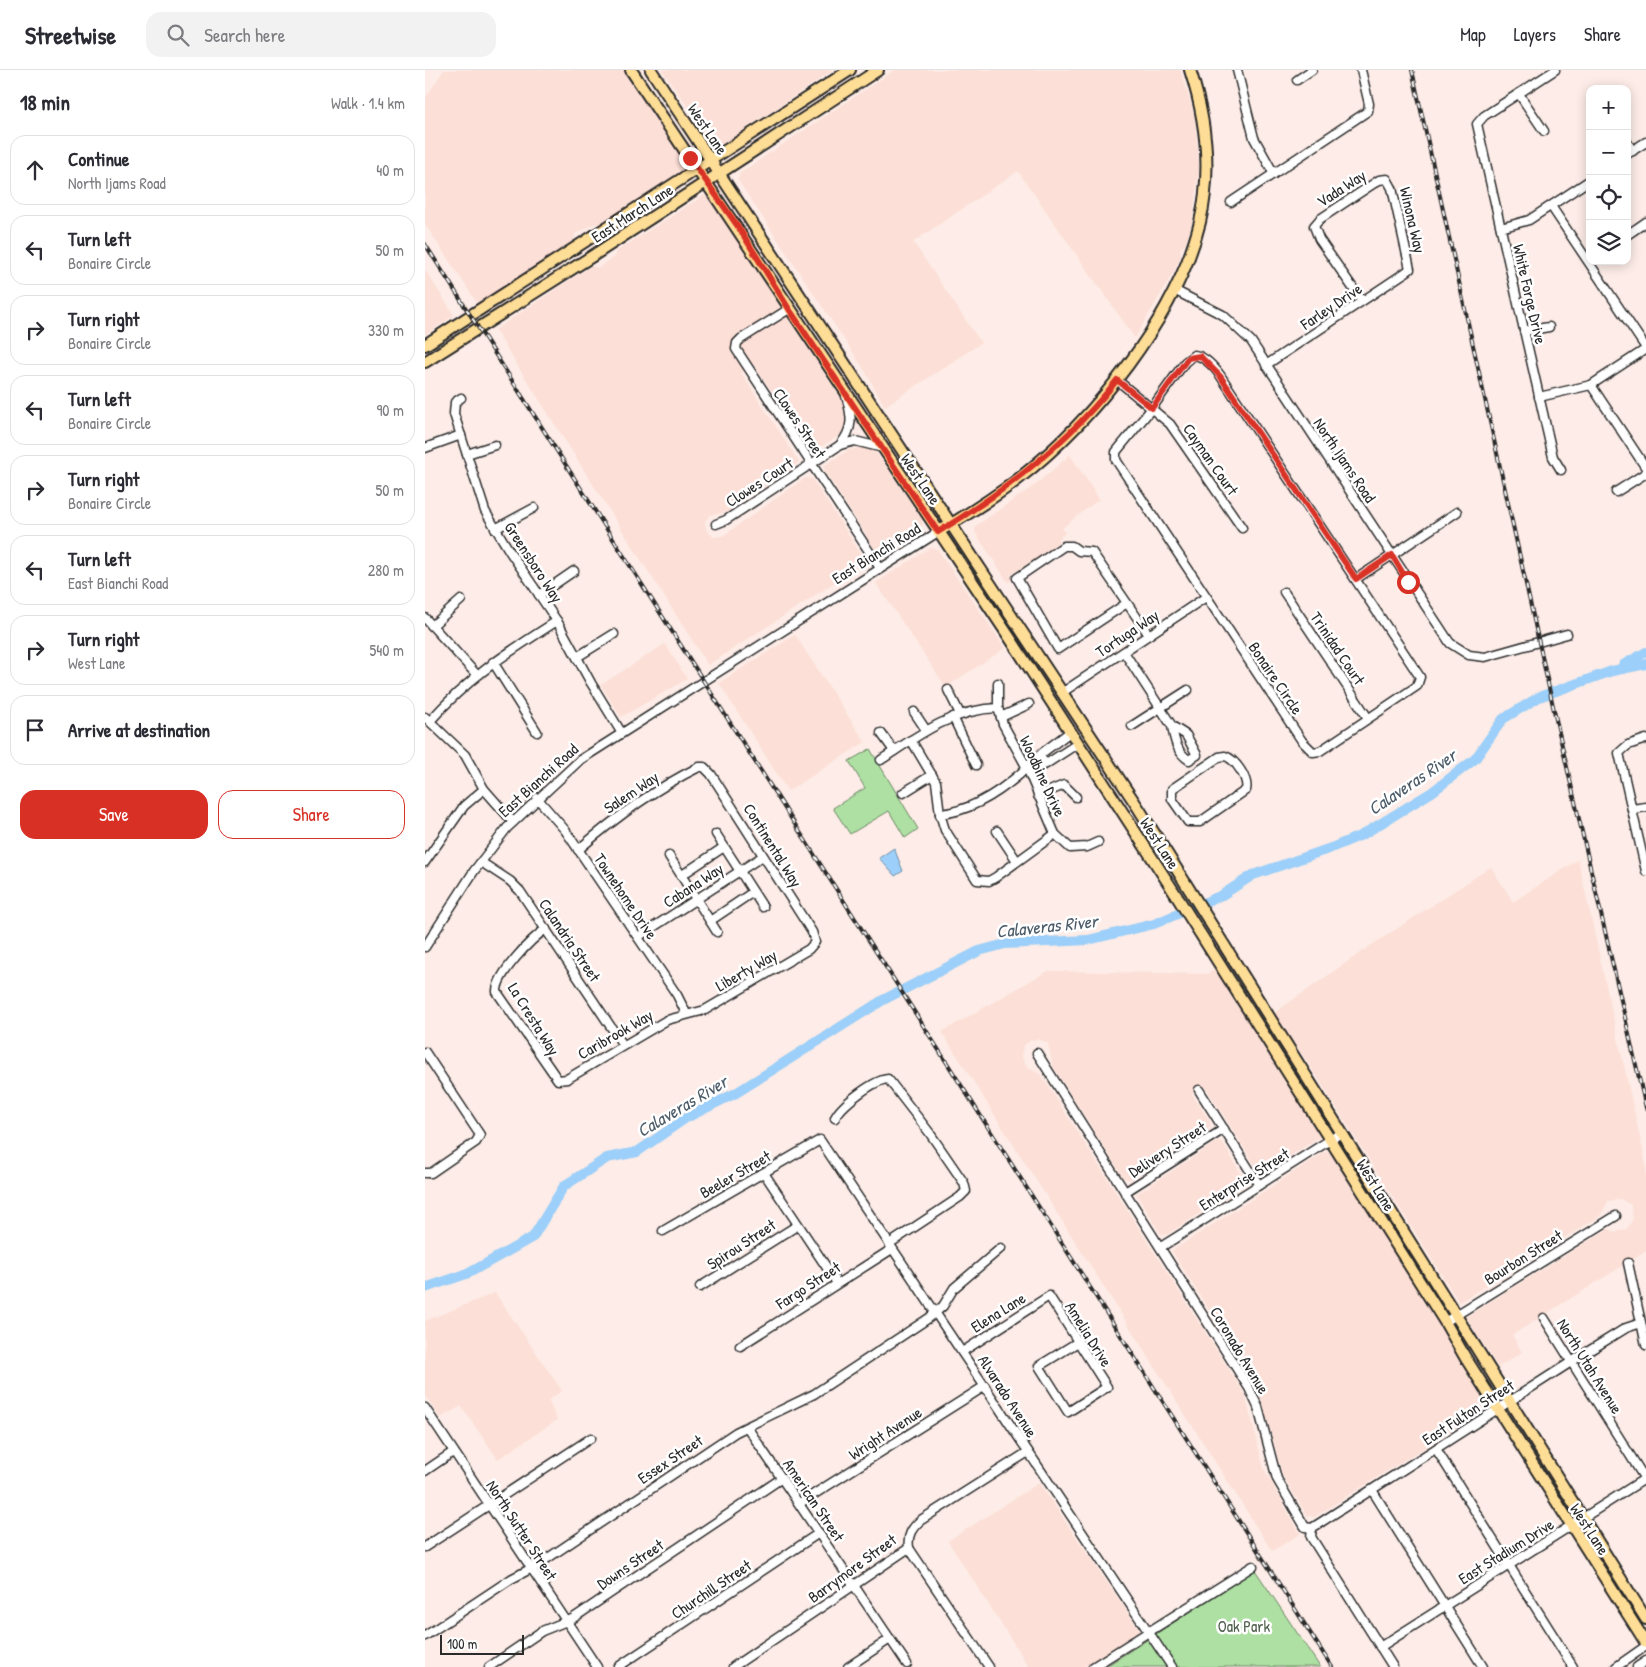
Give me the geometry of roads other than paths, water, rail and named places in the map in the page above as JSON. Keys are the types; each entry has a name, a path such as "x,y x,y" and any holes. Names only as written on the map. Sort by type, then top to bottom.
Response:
{"main road":[{"name":"West Lane","path":"631,70 739,228 789,309 1070,732 1169,884 1330,1140 1450,1319 1509,1401 1646,1619"},
{"name":"West Lane","path":"651,70 1063,692 1182,877 1341,1133 1450,1319 1498,1408 1646,1645"},
{"name":"East March Lane","path":"425,345 850,70"},
{"name":"East March Lane","path":"425,362 878,70"},
{"name":"East Bianchi Road","path":"938,532 1016,480 1079,424 1117,380 1146,339 1174,290 1195,239 1206,181 1202,114 1190,70"},
{"path":"1239,996 1250,1004 1256,1015 1262,1017 1267,1015"},
{"path":"1266,1038 1273,1036 1287,1056 1299,1066"}],"street":[{"path":"1237,70 1254,138 1274,174"},
{"path":"1297,80 1313,70"},
{"path":"1231,202 1368,111 1369,104 1361,70"},
{"path":"1544,132 1519,94 1555,70"},
{"name":"White Forge Drive","path":"1519,94 1478,121 1553,457 1561,470"},
{"path":"1631,151 1646,142"},
{"name":"Vada Way","path":"1362,301 1319,238 1314,226 1320,219 1379,180 1387,179"},
{"name":"Winona Way","path":"1387,179 1392,188 1410,269"},
{"path":"1501,228 1529,220 1586,183"},
{"path":"1551,206 1586,256"},
{"path":"1631,232 1646,222"},
{"path":"1539,397 1591,385 1646,349 1592,265"},
{"name":"Farley Drive","path":"1266,365 1410,269"},
{"name":"North Ijams Road","path":"1174,290 1230,320 1245,334 1450,643 1463,652 1481,657 1493,656 1567,634"},
{"name":"Clowes Street","path":"789,309 741,339 737,343 736,349 880,568"},
{"path":"1524,332 1549,326"},
{"name":"Bonaire Circle","path":"1200,356 1206,360 1220,376 1420,677 1420,682 1417,686 1320,751 1313,752 1307,748 1116,460 1116,452 1152,408 1188,358 1200,356"},
{"path":"1117,380 1152,408"},
{"path":"1591,385 1646,468"},
{"name":"Clowes Court","path":"840,445 851,427 852,416 844,390"},
{"name":"Greensboro Way","path":"461,398 455,402 453,408 479,494 495,529 557,621 621,732"},
{"name":"Cayman Court","path":"1152,408 1180,437 1243,528"},
{"path":"425,448 461,435"},
{"name":"Clowes Court","path":"716,524 726,520 840,445 855,441 883,448"},
{"path":"467,454 495,445"},
{"path":"1616,492 1646,473"},
{"path":"495,529 534,508"},
{"path":"1356,579 1457,512"},
{"name":"East Bianchi Road","path":"425,947 481,862 513,822 580,760 621,732 938,532"},
{"path":"1127,603 1058,649 1017,578 1068,544 1079,551 1092,552 1149,635"},
{"path":"539,595 574,571"},
{"name":"Trinidad Court","path":"1284,592 1368,718"},
{"name":"Tortuga Way","path":"1063,692 1206,597"},
{"path":"432,626 461,600"},
{"path":"425,618 476,674"},
{"path":"513,822 484,789 465,755 427,719 476,674 557,621"},
{"path":"577,657 614,634"},
{"path":"1124,652 1172,726 1176,743 1183,756 1189,760 1195,773"},
{"path":"493,662 537,732"},
{"name":"Woodbine Drive","path":"998,683 998,708 1001,717 1027,768 1055,834 1069,848 1087,847 1098,842"},
{"path":"947,690 976,765"},
{"path":"1133,726 1188,690"},
{"path":"1001,717 1029,704"},
{"path":"881,760 926,730 956,716 998,708"},
{"path":"914,712 926,730"},
{"path":"1172,726 1186,735 1197,755 1208,764"},
{"path":"940,814 980,802 1027,768 1029,763 1070,732"},
{"path":"881,733 894,752"},
{"path":"1646,739 1628,744 1620,750 1646,872"},
{"path":"911,740 932,774 938,791 940,814 945,830 974,876 982,881 996,877 1055,834"},
{"path":"1027,768 1033,769 1046,764 1077,744"},
{"path":"1189,760 1197,755"},
{"path":"1039,756 1046,764"},
{"path":"1222,756 1229,757 1245,779 1247,786 1243,792 1200,822 1191,824 1185,820 1176,806 1171,792 1195,773 1222,756"},
{"name":"Salem Way","path":"578,850 609,823 649,794 699,767 704,767"},
{"name":"Continental Way","path":"704,767 711,774 812,932 815,942"},
{"path":"903,793 932,774"},
{"path":"1038,796 1064,785 1075,797"},
{"path":"425,862 464,806 484,789"},
{"name":"Townehome Drive","path":"537,798 558,820 686,1013"},
{"path":"1632,809 1646,807"},
{"path":"997,831 1017,861"},
{"path":"716,834 763,907"},
{"path":"681,875 724,847"},
{"path":"669,856 717,932"},
{"name":"Cabana Way","path":"637,937 763,856"},
{"name":"Calandria Street","path":"481,862 510,881 520,891 623,1045"},
{"path":"710,921 753,892"},
{"name":"La Cresta Way","path":"547,929 524,947 499,983 497,992 558,1080"},
{"name":"Liberty Way","path":"686,1013 695,1014 705,1010 809,949 815,942"},
{"name":"Caribrook Way","path":"558,1080 567,1079 667,1020 686,1013"},
{"path":"425,1052 479,1131 480,1137 476,1142 431,1173 425,1173"},
{"name":"Coronado Avenue","path":"1037,1053 1249,1388 1258,1407 1277,1479 1305,1527 1313,1528"},
{"name":"Fargo Street","path":"740,1346 837,1283 961,1197 966,1191 964,1183 929,1132 889,1079 875,1084 839,1109 835,1118"},
{"path":"1199,1090 1259,1185"},
{"name":"Delivery Street","path":"1125,1192 1223,1129"},
{"name":"Enterprise Street","path":"1161,1248 1341,1133"},
{"name":"Alvarado Avenue","path":"820,1140 1028,1452 1098,1553 1172,1667"},
{"name":"Beeler Street","path":"663,1232 820,1140"},
{"path":"764,1173 837,1283"},
{"name":"Bourbon Street","path":"1450,1319 1616,1216"},
{"name":"Spirou Street","path":"700,1287 797,1224"},
{"name":"Essex Street","path":"425,1636 511,1579 531,1569 722,1441 815,1394 935,1313 943,1306 954,1288 1001,1248"},
{"path":"1628,1263 1646,1345"},
{"name":"Amelia Drive","path":"1049,1296 1107,1387 1068,1412 1039,1366 1078,1342"},
{"name":"Elena Lane","path":"962,1352 1049,1296"},
{"name":"North Utah Avenue","path":"1544,1318 1645,1479"},
{"name":"East Fulton Street","path":"1313,1528 1571,1362 1626,1328 1641,1322"},
{"name":"Wright Avenue","path":"799,1503 985,1386"},
{"name":"North Sutter Street","path":"425,1408 597,1667"},
{"name":"American Street","path":"747,1427 907,1664"},
{"path":"425,1547 591,1438"},
{"path":"1436,1449 1573,1667"},
{"path":"425,1470 453,1452"},
{"name":"Barrymore Street","path":"733,1667 909,1548 908,1538 911,1531 921,1520 1028,1452"},
{"name":"Downs Street","path":"489,1667 542,1631 566,1621 783,1478"},
{"name":"East Stadium Drive","path":"1380,1647 1645,1479"},
{"path":"1372,1490 1483,1667"},
{"path":"1313,1528 1311,1537 1393,1667"},
{"name":"Churchill Street","path":"618,1667 819,1533"},
{"path":"909,1548 989,1667"},
{"path":"1093,1667 1253,1566"},
{"path":"848,1667 890,1639"},
{"path":"1615,1667 1646,1645"},
{"path":"1637,1667 1646,1661"}],"water":[{"path":"894,848 903,871 895,876 879,858"}],"waterway":[{"name":"Calaveras River","path":"1623,665 1646,652"},
{"name":"Calaveras River","path":"425,1288 469,1273 533,1237 564,1186 607,1158 637,1152 686,1118 736,1093 883,1000 979,951 1005,944 1088,940 1154,924 1222,895 1253,875 1331,848 1362,835 1432,792 1475,759 1503,719 1539,697 1612,671 1646,664"}],"railway":[{"path":"1412,70 1557,724 1646,1108"},
{"path":"425,244 1332,1667"}],"park label":[{"name":"Oak Park","path":"1244,1626"}]}
